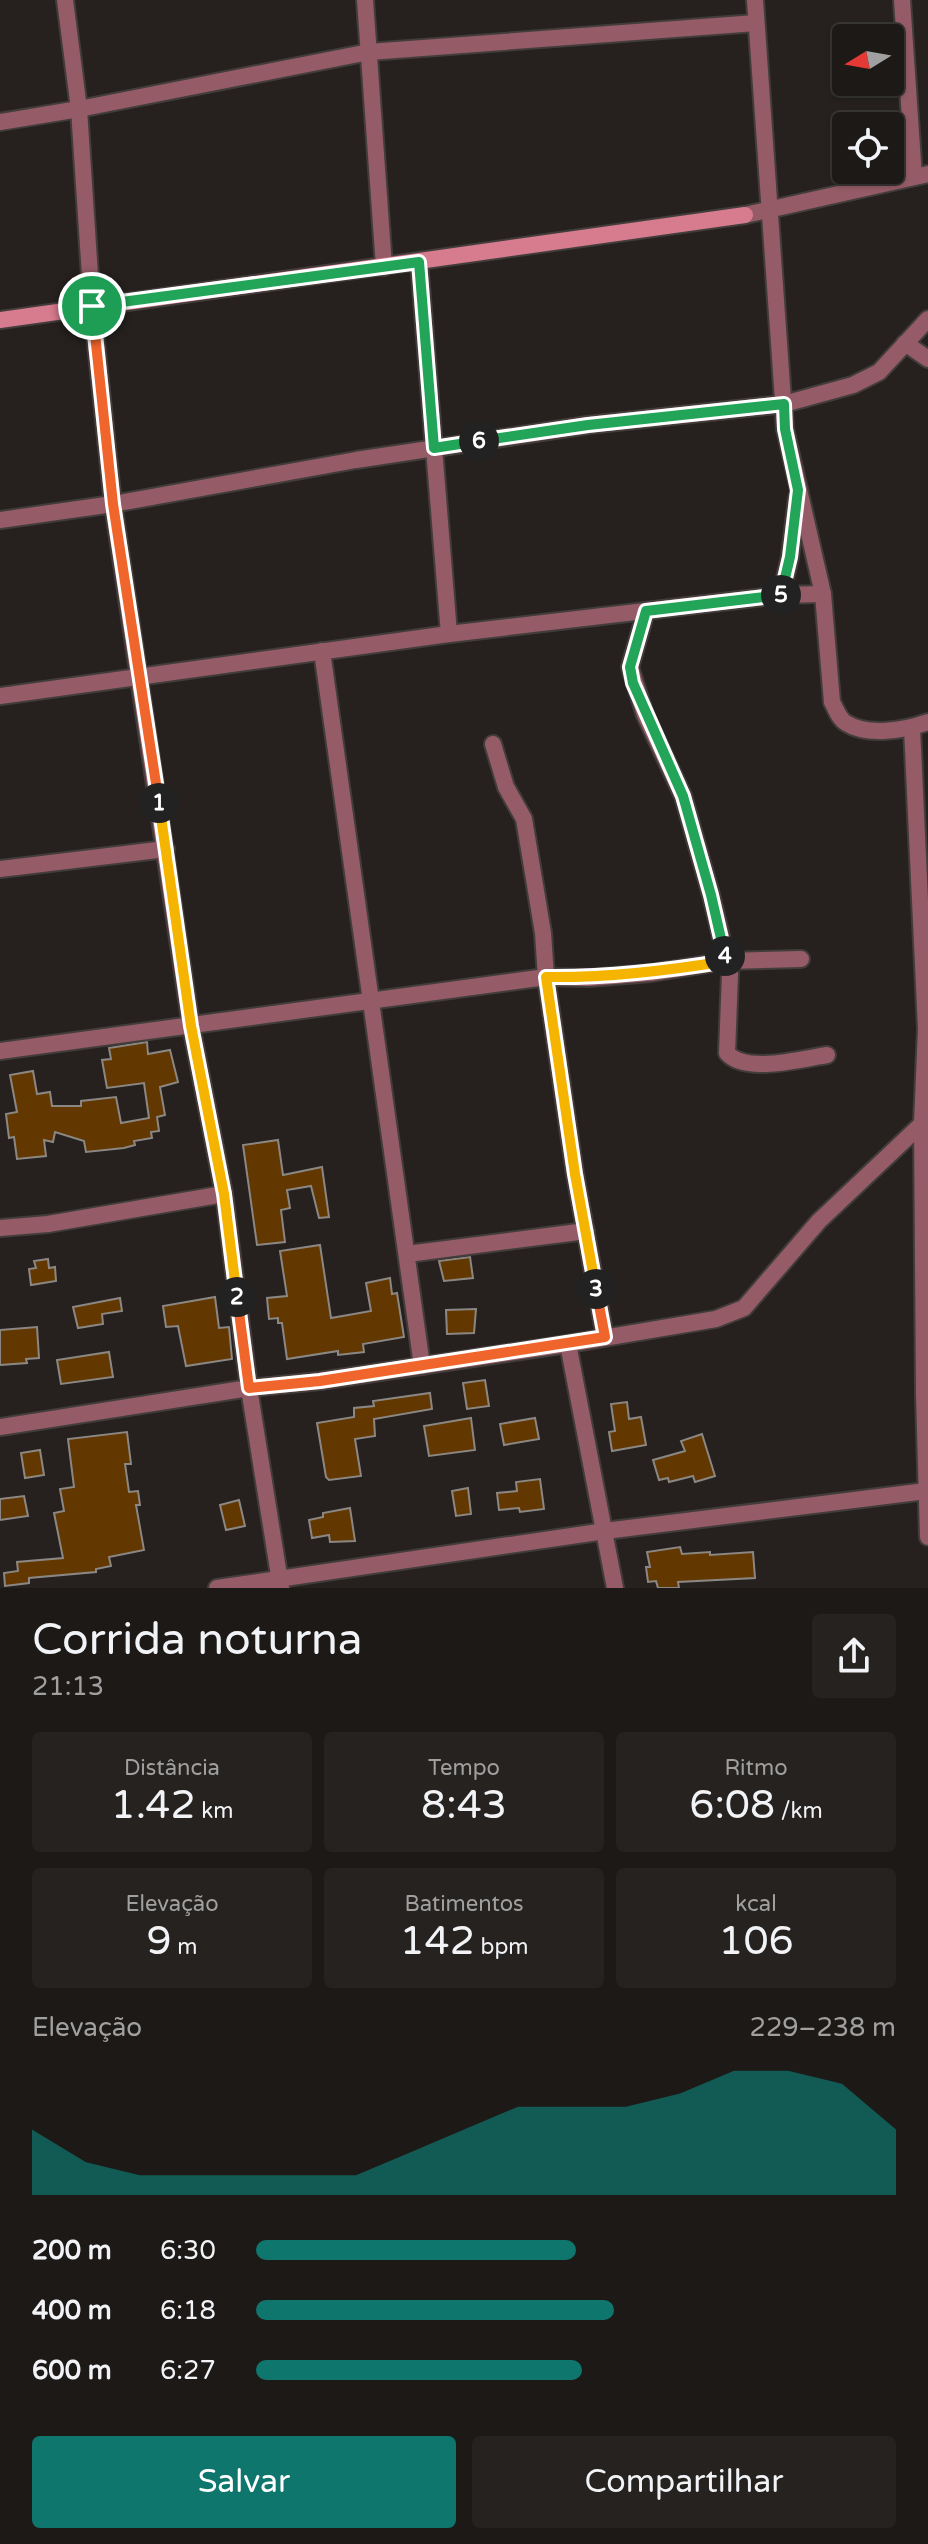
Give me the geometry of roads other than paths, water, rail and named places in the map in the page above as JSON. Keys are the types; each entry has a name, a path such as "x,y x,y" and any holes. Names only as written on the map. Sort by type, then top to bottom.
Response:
{"street":[{"path":"65,0 79,109 92,306 113,504 191,1026 224,1194 249,1388 280,1583"},
{"path":"365,0 384,267"},
{"path":"755,0 785,429 823,594 832,702 846,723 875,731 920,725 926,1029 928,1537"},
{"path":"0,320 745,215 921,175 902,0"},
{"path":"0,122 369,52 756,23"},
{"path":"419,262 449,634"},
{"path":"0,520 113,504 356,460 588,425 784,404 853,385 879,372 928,319"},
{"path":"905,343 928,359"},
{"path":"781,595 790,557 798,490"},
{"path":"0,696 449,634 781,595 823,594"},
{"path":"646,611 630,667 633,683 683,796 711,895 730,974 727,1053 734,1061 748,1065 827,1055"},
{"path":"322,651 422,1366"},
{"path":"493,744 506,787 524,819 543,933 546,977 605,1337"},
{"path":"0,869 166,849"},
{"path":"0,1051 546,977 589,978 651,973 726,961 801,959"},
{"path":"0,1427 249,1388 568,1344 716,1319 744,1308 819,1221 925,1120"},
{"path":"0,1228 48,1224 224,1194"},
{"path":"407,1254 586,1231"},
{"path":"568,1344 615,1588"},
{"path":"217,1588 280,1583 605,1531 926,1491"}]}
